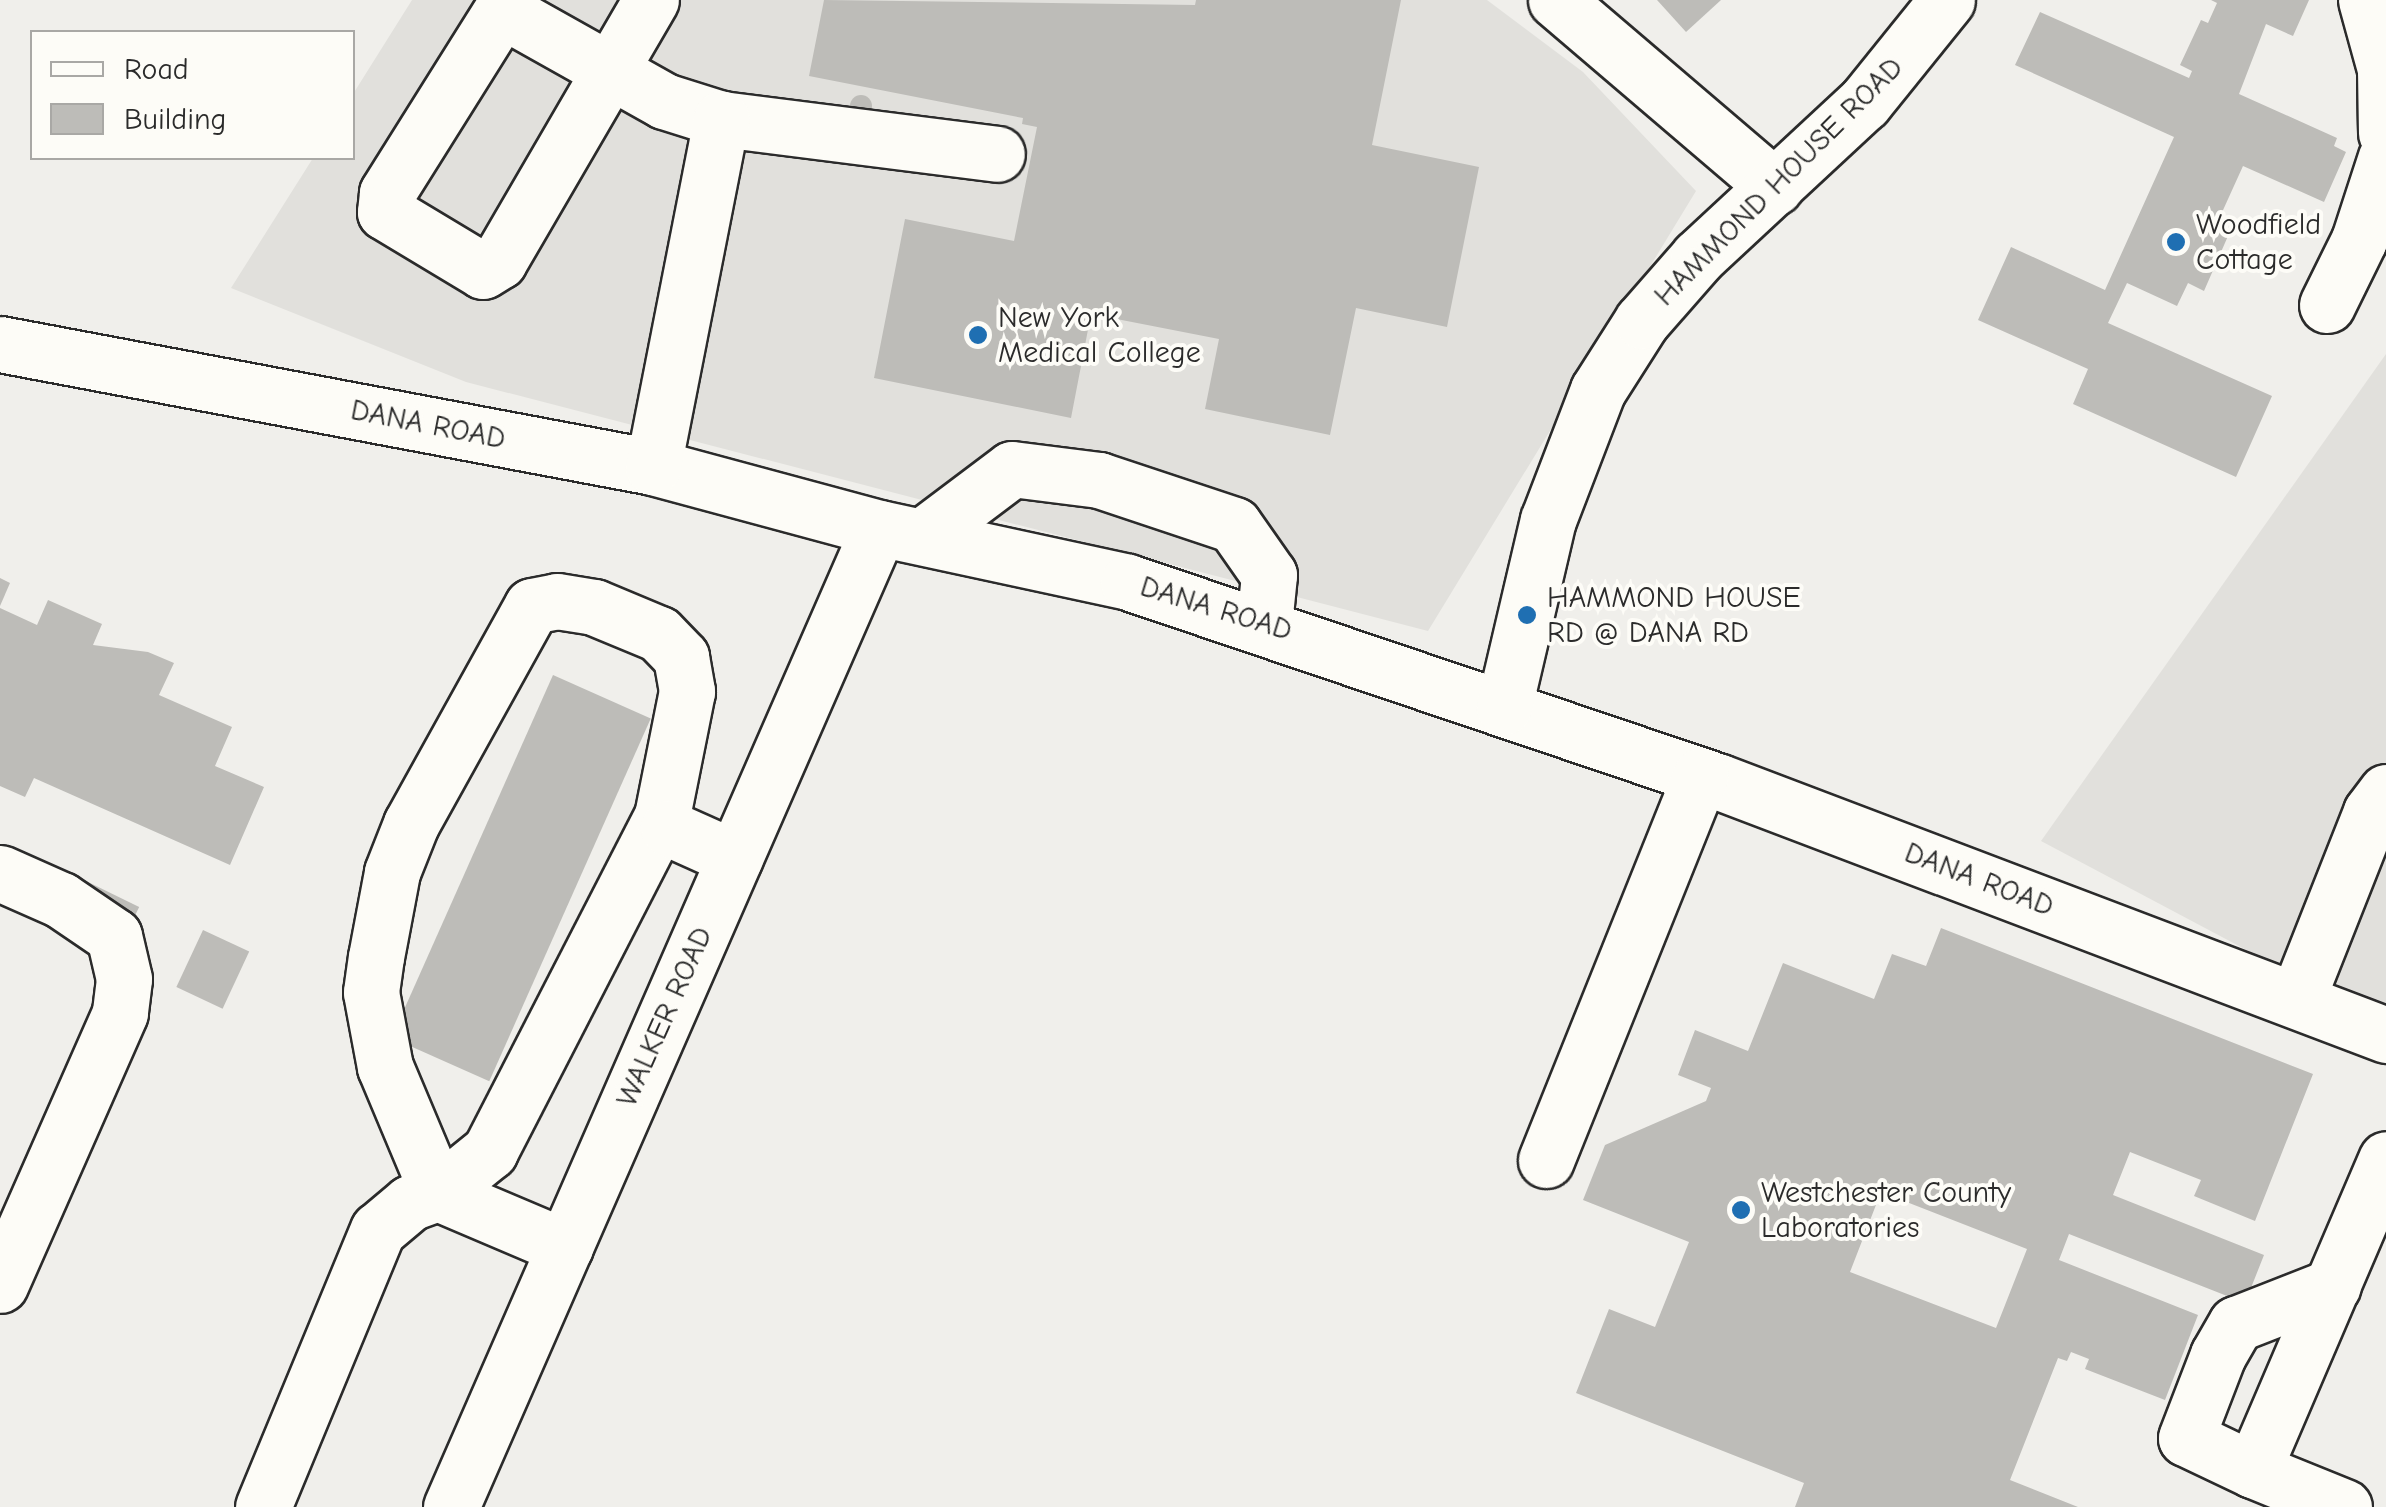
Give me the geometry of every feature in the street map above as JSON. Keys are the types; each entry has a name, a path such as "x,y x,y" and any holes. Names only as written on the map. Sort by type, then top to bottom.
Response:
{"street":[{"path":"650,0 610,71 500,262 483,271 385,212 387,193 505,5 610,71 664,101 721,120 997,154"},
{"path":"1556,0 1775,187"},
{"name":"HAMMOND HOUSE ROAD","path":"1504,707 1548,520 1598,390 1642,321 1698,258 1864,104 1948,0"},
{"path":"2366,0 2385,69 2386,133"},
{"path":"653,467 721,120"},
{"path":"2327,305 2358,240 2386,157"},
{"name":"DANA ROAD","path":"0,344 653,467 901,532 1128,582 1264,624 1700,776 2386,1035"},
{"path":"901,532 1012,469 1099,480 1234,525 1269,574 1264,624"},
{"name":"WALKER ROAD","path":"451,1507 734,858 901,532"},
{"path":"263,1507 378,1230 410,1203 438,1193 490,1151 662,816 687,691 681,657 659,634 594,607 557,601 532,606 410,824 392,872 371,992 385,1067 438,1193 565,1247"},
{"path":"1546,1160 1700,776"},
{"path":"2297,999 2371,812 2386,792"},
{"path":"662,816 668,828 734,858"},
{"path":"0,873 61,900 114,936 124,979 120,1013 0,1285"},
{"path":"2253,1470 2386,1159"},
{"path":"2333,1286 2236,1324 2218,1355 2186,1438 2344,1507"}],"shaded area":[{"name":"New York Medical College","path":"412,0 1487,0 1583,72 1696,191 1428,631 466,382 231,288 312,160 355,160 355,91"},
{"path":"2386,354 2386,1024 2041,841"}],"building":[{"path":"824,0 1195,5 1196,0 1401,0 1372,145 1479,167 1447,327 1356,308 1330,435 1205,409 1219,339 1091,314 1071,418 874,378 905,219 1014,241 1037,127 1022,124 1023,118 809,76"},
{"path":"1657,0 1721,0 1686,32"},
{"name":"Woodfield Cottage","path":"2211,0 2309,0 2293,36 2266,24 2239,94 2337,138 2334,146 2346,152 2324,202 2243,166 2214,230 2228,236 2204,291 2188,283 2177,306 2127,283 2108,323 2272,396 2236,477 2073,404 2088,369 1978,320 2011,247 2105,290 2174,137 2015,65 2040,12 2189,78 2192,71 2180,65 2201,20 2208,23 2217,3"},
{"path":"861,95 872,106 861,117 850,106"},
{"path":"0,578 10,583 0,606"},
{"path":"48,600 102,624 93,645 148,652 174,663 159,695 232,727 215,766 264,787 230,865 34,778 25,797 0,786 0,608 37,625"},
{"path":"553,675 651,719 489,1081 392,1038"},
{"path":"43,860 139,907 130,927 33,880"},
{"name":"Westchester County Laboratories","path":"1941,928 2313,1074 2255,1221 2194,1196 2201,1180 2130,1152 2113,1195 2264,1255 2245,1303 2069,1234 2059,1260 2198,1315 2165,1400 2085,1369 2089,1359 2071,1352 2067,1361 2058,1358 2010,1480 2078,1507 1795,1507 1804,1483 1576,1393 1609,1309 1655,1327 1689,1242 1583,1200 1605,1145 1706,1101 1711,1088 1678,1075 1695,1030 1748,1051 1783,963 1874,999 1892,954 1926,966","holes":["1881,1192 2027,1249 1996,1328 1850,1272"]},
{"path":"203,930 249,952 223,1009 176,987"}],"place":[{"name":"Woodfield Cottage","path":"2176,242"},
{"name":"New York Medical College","path":"978,335"},
{"name":"HAMMOND HOUSE RD @ DANA RD","path":"1527,615"},
{"name":"Westchester County Laboratories","path":"1741,1210"}]}
